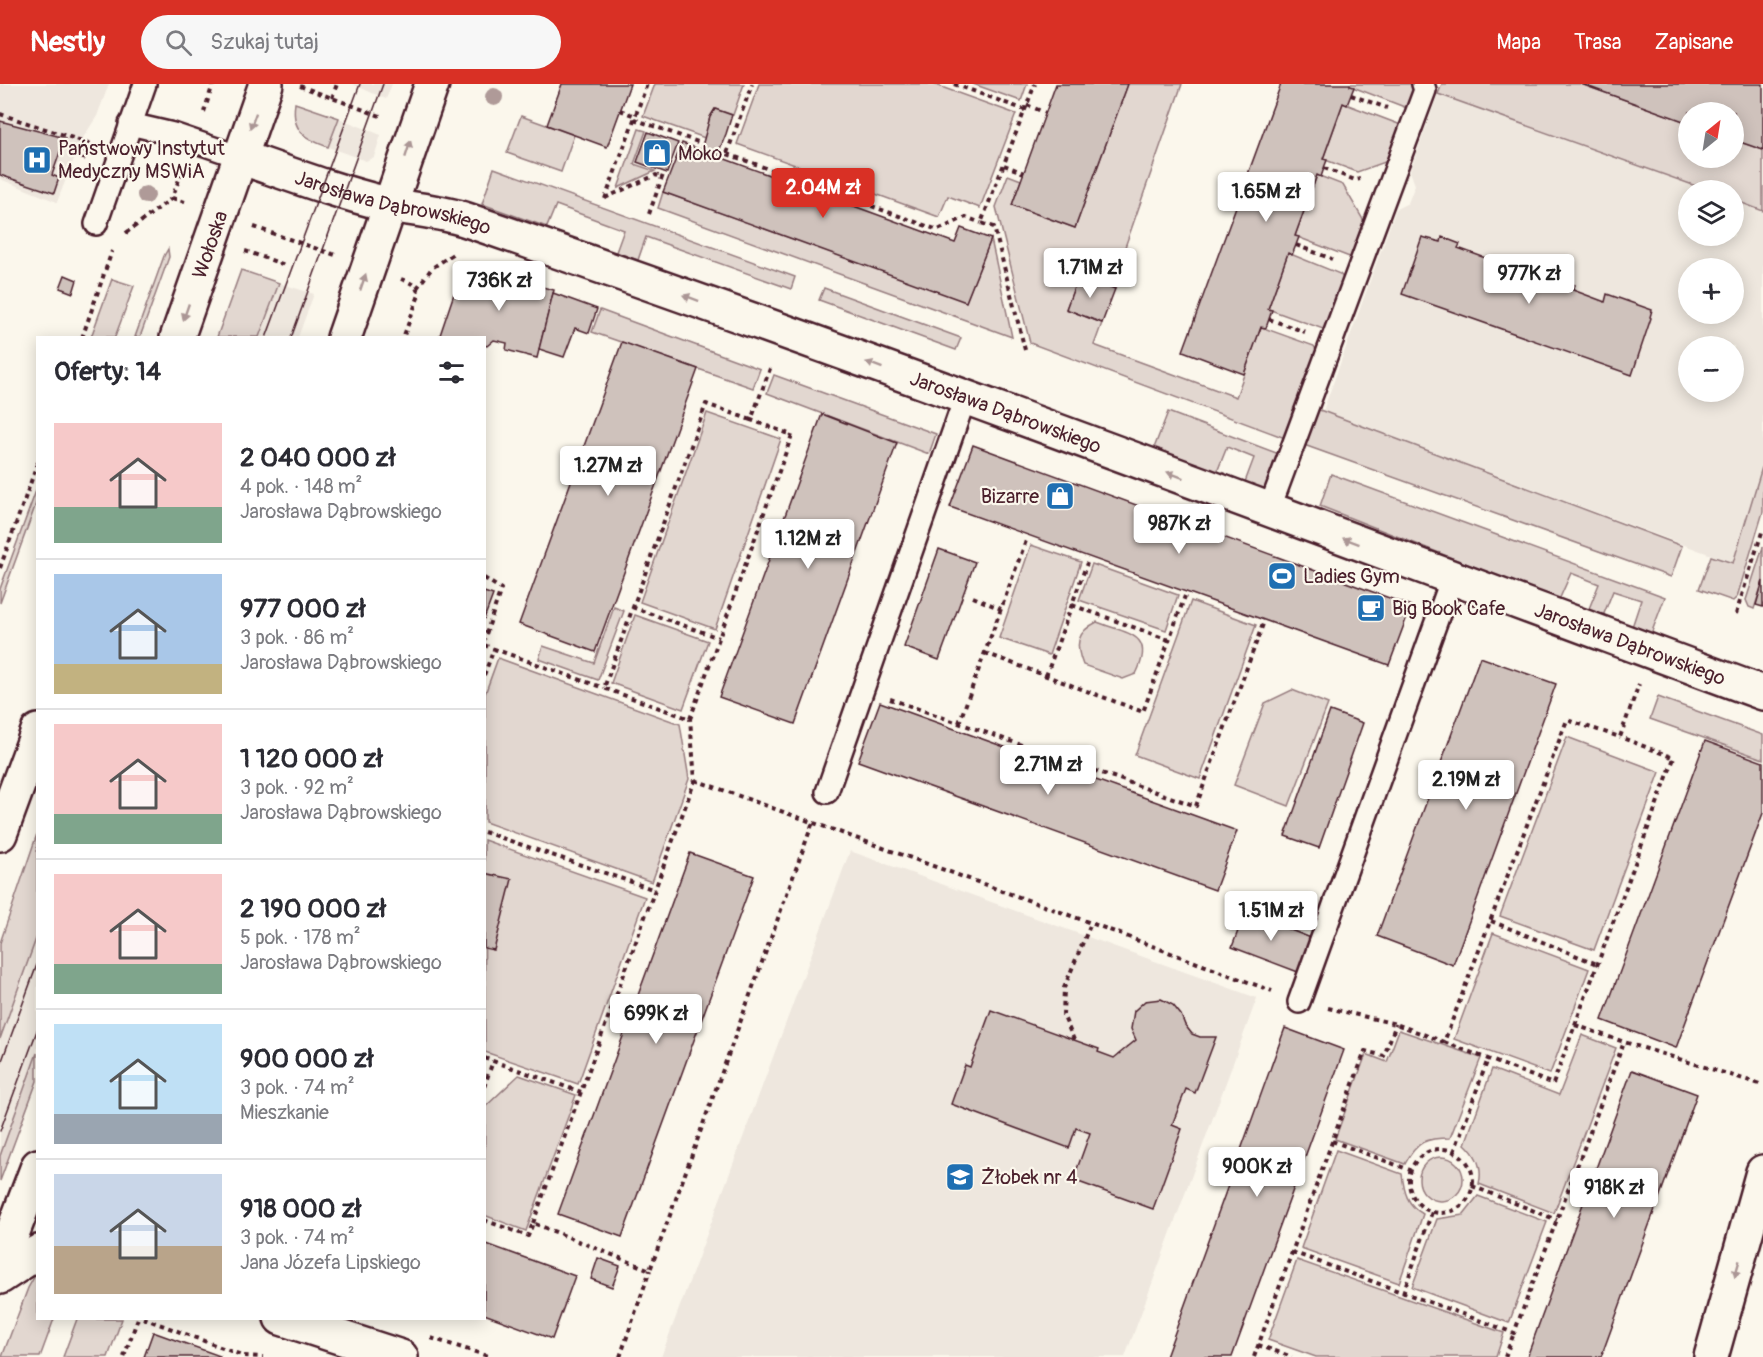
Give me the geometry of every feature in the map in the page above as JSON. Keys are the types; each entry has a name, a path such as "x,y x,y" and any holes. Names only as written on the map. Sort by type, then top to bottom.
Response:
{"street":[{"path":"345,336 432,84"},
{"name":"Wołoska","path":"178,336 240,157 282,85"},
{"name":"Jarosława Dąbrowskiego","path":"240,157 343,192 390,205 460,218 620,272 1763,693"},
{"path":"0,834 36,736"},
{"path":"0,1266 36,1171"},
{"path":"1711,1357 1763,1172"},
{"path":"0,1277 36,1253"},
{"path":"286,1320 401,1357"}],"lane":[{"path":"96,225 146,84"},
{"path":"1269,510 1425,90 1423,84"},
{"path":"130,124 172,134 240,157"},
{"path":"827,792 965,398"},
{"path":"1299,1002 1452,578"}],"path":[{"path":"203,114 213,84"},
{"path":"332,98 338,84"},
{"path":"647,84 605,199 657,175 662,178"},
{"path":"727,153 752,84"},
{"path":"954,84 969,86 1026,108 1046,113"},
{"path":"981,223 1035,84"},
{"path":"282,85 332,98 390,120"},
{"path":"1351,95 1414,118"},
{"path":"620,110 703,144"},
{"path":"0,114 81,141"},
{"path":"719,151 938,230 966,217 994,227 1025,350"},
{"path":"1004,165 1024,173"},
{"path":"123,235 172,198 183,167"},
{"path":"648,214 664,172"},
{"path":"172,198 192,205"},
{"path":"250,225 329,253"},
{"path":"1296,245 1358,268"},
{"path":"83,336 114,246"},
{"path":"242,250 285,265"},
{"path":"394,277 411,283 417,288 419,295 405,336"},
{"path":"751,420 771,366"},
{"path":"486,1221 528,1236 695,780 690,719 792,435 706,404 603,688"},
{"path":"0,568 36,468"},
{"path":"1736,614 1763,529"},
{"path":"959,723 1027,538"},
{"path":"1046,676 1087,563"},
{"path":"486,579 501,590 486,634"},
{"path":"985,653 1143,712 1185,596"},
{"path":"973,597 1001,609"},
{"path":"1072,605 1169,640"},
{"path":"632,607 719,638"},
{"path":"864,689 1196,806 1263,624"},
{"path":"486,646 690,719"},
{"path":"486,670 494,649"},
{"path":"1620,737 1639,683"},
{"path":"695,780 1091,923 1299,1002 1396,1024 1553,1084 1674,759 1620,737 1568,720 1444,1042"},
{"path":"620,1357 813,822"},
{"path":"486,833 655,890"},
{"path":"1491,921 1597,964"},
{"path":"1074,1040 1064,1015 1064,988 1091,923"},
{"path":"1254,1357 1365,1051 1384,1056 1396,1024"},
{"path":"1575,1025 1763,1085"},
{"path":"1505,1357 1624,1042"},
{"path":"486,1059 581,1092"},
{"path":"1454,1152 1488,1059"},
{"path":"486,1082 494,1061"},
{"path":"1332,1141 1410,1170"},
{"path":"1443,1149 1454,1152 1469,1166 1472,1186 1469,1197 1453,1211 1432,1212 1423,1208 1415,1201 1410,1191 1408,1180 1410,1170 1423,1154 1443,1149"},
{"path":"1472,1186 1557,1220"},
{"path":"1403,1293 1432,1212"},
{"path":"533,1223 650,1270"},
{"path":"1292,1252 1514,1333"},
{"path":"124,1357 137,1320"},
{"path":"148,1320 244,1356 263,1357"},
{"path":"1258,1345 1292,1357"}],"shaded area":[{"name":"Państwowy Instytut Medyczny MSWiA","path":"0,84 109,84 97,116 81,141 57,202 0,179"},
{"path":"352,84 392,84 386,99"},
{"path":"655,84 744,84 733,115 715,109 710,117 705,138 643,116"},
{"path":"759,84 933,84 1016,114 980,208 948,196 939,217 737,144"},
{"path":"973,84 1027,84 1021,101"},
{"path":"1128,84 1182,84 1125,247 1130,249 1115,289 1079,274 1066,309 1102,323 1094,345 1236,397 1261,327 1314,346 1317,351 1285,438 1030,343 996,207 1008,175 1021,180 1012,205 1075,228"},
{"path":"1350,84 1411,84 1413,94 1407,108 1350,86"},
{"path":"1442,84 1581,84 1678,119 1678,168 1744,168 1744,143 1763,150 1763,211 1744,204 1744,180 1679,180 1438,94"},
{"path":"1438,94 1679,180 1678,246 1744,246 1744,204 1763,211 1763,464 1733,563 1323,411 1396,209 1408,203 1415,185 1410,171"},
{"path":"295,103 339,118 328,147 313,141 301,132 295,121"},
{"path":"1343,103 1401,125 1388,161 1357,172 1323,159"},
{"path":"521,116 574,135 561,172 507,153"},
{"path":"339,118 381,135 374,157 366,161 328,147"},
{"path":"639,129 646,131 634,164 655,171 618,188"},
{"path":"494,168 795,277 791,289 646,237 638,260 616,252 624,230 556,205 547,227 482,204"},
{"path":"1317,175 1343,185 1365,223 1352,258 1295,236"},
{"path":"663,192 966,301 991,239 1012,337 658,208"},
{"path":"168,249 169,257 140,336 135,336"},
{"path":"1288,253 1340,274 1344,279 1326,327 1323,329 1268,309"},
{"path":"241,270 279,283 259,336 217,336"},
{"path":"112,279 134,286 115,336 91,336"},
{"path":"279,283 314,294 298,336 260,336"},
{"path":"824,288 961,338 956,350 819,300"},
{"path":"600,310 760,369 753,388 592,332"},
{"path":"774,375 936,434 929,454 767,393"},
{"path":"1317,409 1682,546 1671,577 1304,445"},
{"path":"1168,412 1279,454 1265,490 1245,482 1254,458 1227,447 1217,472 1154,448"},
{"path":"707,413 781,439 715,629 640,602"},
{"path":"1763,464 1763,512 1737,597 1733,601 1699,589 1711,556 1733,563"},
{"path":"1331,474 1665,597 1651,634 1632,627 1641,600 1613,591 1603,616 1588,611 1599,584 1571,573 1559,600 1320,506"},
{"path":"36,491 36,504 0,603 0,589"},
{"path":"1031,545 1081,562 1049,655 999,638"},
{"path":"1763,547 1763,581 1754,609 1749,607 1746,600"},
{"path":"1092,564 1178,595 1166,630 1079,600"},
{"path":"1191,601 1256,625 1200,779 1135,755"},
{"path":"614,607 624,611 598,680 539,659 543,646 594,663"},
{"path":"635,615 708,641 683,709 611,683"},
{"path":"1097,622 1128,633 1141,643 1143,651 1136,674 1123,679 1083,665 1079,640 1085,630"},
{"path":"498,658 680,724 689,779 652,882 486,822 486,691"},
{"path":"1292,690 1328,704 1289,806 1234,785 1265,703"},
{"path":"1658,697 1763,735 1763,759 1650,719"},
{"path":"1567,737 1660,772 1594,950 1500,916"},
{"path":"36,837 36,939 0,1039 0,943"},
{"path":"486,841 645,897 578,1084 486,1052"},
{"name":"Żłobek nr 4","path":"850,851 1257,998 1125,1357 661,1357"},
{"path":"1493,933 1589,969 1550,1074 1454,1039"},
{"path":"36,939 36,1056 0,1156 0,1039"},
{"path":"1399,1030 1481,1058 1450,1138 1423,1142 1414,1150 1405,1164 1335,1139 1366,1054 1387,1062"},
{"path":"1582,1035 1616,1048 1554,1213 1479,1184 1478,1162 1465,1144 1492,1069 1559,1095"},
{"path":"36,1056 36,1084 0,1181 0,1156"},
{"path":"519,1075 576,1095 526,1231 486,1216 486,1106"},
{"path":"1336,1150 1402,1174 1407,1197 1423,1214 1399,1283 1301,1248"},
{"path":"1441,1157 1457,1163 1463,1179 1457,1195 1441,1201 1425,1195 1419,1179 1425,1163"},
{"path":"1478,1196 1547,1222 1509,1323 1412,1287 1437,1219 1463,1215"},
{"path":"1297,1260 1504,1333 1496,1357 1316,1357 1268,1340"},
{"path":"36,1274 36,1320 54,1320 40,1357 2,1357 28,1288"},
{"path":"77,1320 122,1320 108,1357 63,1357"}],"building":[{"path":"562,84 630,84 607,147 547,125"},
{"path":"1056,84 1128,84 1075,228 1012,205"},
{"path":"1281,84 1350,84 1354,87 1347,105 1343,103 1323,159 1327,160 1321,177 1317,175 1295,236 1299,237 1292,255 1288,253 1268,309 1272,310 1266,328 1261,327 1244,374 1183,351"},
{"path":"1581,84 1763,84 1763,150 1744,143 1744,102 1678,102 1678,119"},
{"path":"715,109 732,115 717,156 955,243 961,228 991,239 966,302 663,192 682,143 701,150 710,117"},
{"path":"0,121 65,138 52,175 59,178 54,193 0,175"},
{"name":"Moko","path":"648,132 678,143 667,173 637,162"},
{"path":"1422,237 1441,242 1442,237 1460,244 1458,248 1557,284 1559,279 1575,285 1573,290 1605,302 1607,294 1652,310 1632,375 1402,294"},
{"path":"473,269 554,290 537,358 506,350 507,343 494,340 486,346 486,336 440,336 460,276"},
{"path":"1079,274 1115,289 1102,323 1066,309"},
{"path":"65,275 77,280 73,293 60,288"},
{"path":"553,293 597,309 589,333 575,328 564,357 539,349"},
{"path":"622,342 698,369 595,652 519,624"},
{"path":"822,414 897,443 795,724 719,697"},
{"path":"973,445 1411,606 1389,665 950,507"},
{"path":"939,549 975,562 939,660 904,647"},
{"path":"1763,581 1763,607 1756,605"},
{"path":"486,593 493,595 486,614"},
{"path":"1480,657 1556,684 1453,965 1377,936"},
{"path":"880,702 1237,831 1215,890 858,761"},
{"path":"1330,711 1363,723 1319,848 1285,836"},
{"path":"1705,741 1763,762 1763,813 1676,1048 1602,1020"},
{"path":"690,853 754,876 622,1237 558,1214"},
{"path":"486,873 512,879 494,950 486,948"},
{"path":"1245,912 1311,938 1298,972 1232,947"},
{"path":"1161,999 1173,1005 1192,1034 1200,1037 1216,1037 1195,1093 1186,1089 1172,1125 1182,1129 1153,1209 1073,1180 1090,1133 1076,1128 1069,1148 951,1104 965,1065 970,1067 991,1010 1099,1049 1098,1052 1114,1058 1136,1040 1131,1029 1134,1011 1145,1001"},
{"path":"1285,1028 1344,1050 1232,1357 1166,1357"},
{"path":"1632,1070 1697,1094 1601,1357 1527,1357"},
{"path":"486,1244 575,1276 552,1339 486,1315"},
{"path":"598,1258 620,1266 612,1287 591,1279"},
{"path":"153,1332 220,1356 144,1357"}],"tram line":[{"path":"267,336 360,84"},
{"path":"292,336 383,84"},
{"path":"0,1066 36,967"},
{"path":"0,1131 36,1033"}],"place":[{"name":"Moko","path":"657,153"},
{"name":"Państwowy Instytut Medyczny MSWiA","path":"37,160"},
{"name":"Bizarre","path":"1060,496"},
{"name":"Ladies Gym","path":"1282,576"},
{"name":"Big Book Cafe","path":"1371,608"},
{"name":"Żłobek nr 4","path":"960,1177"}]}
